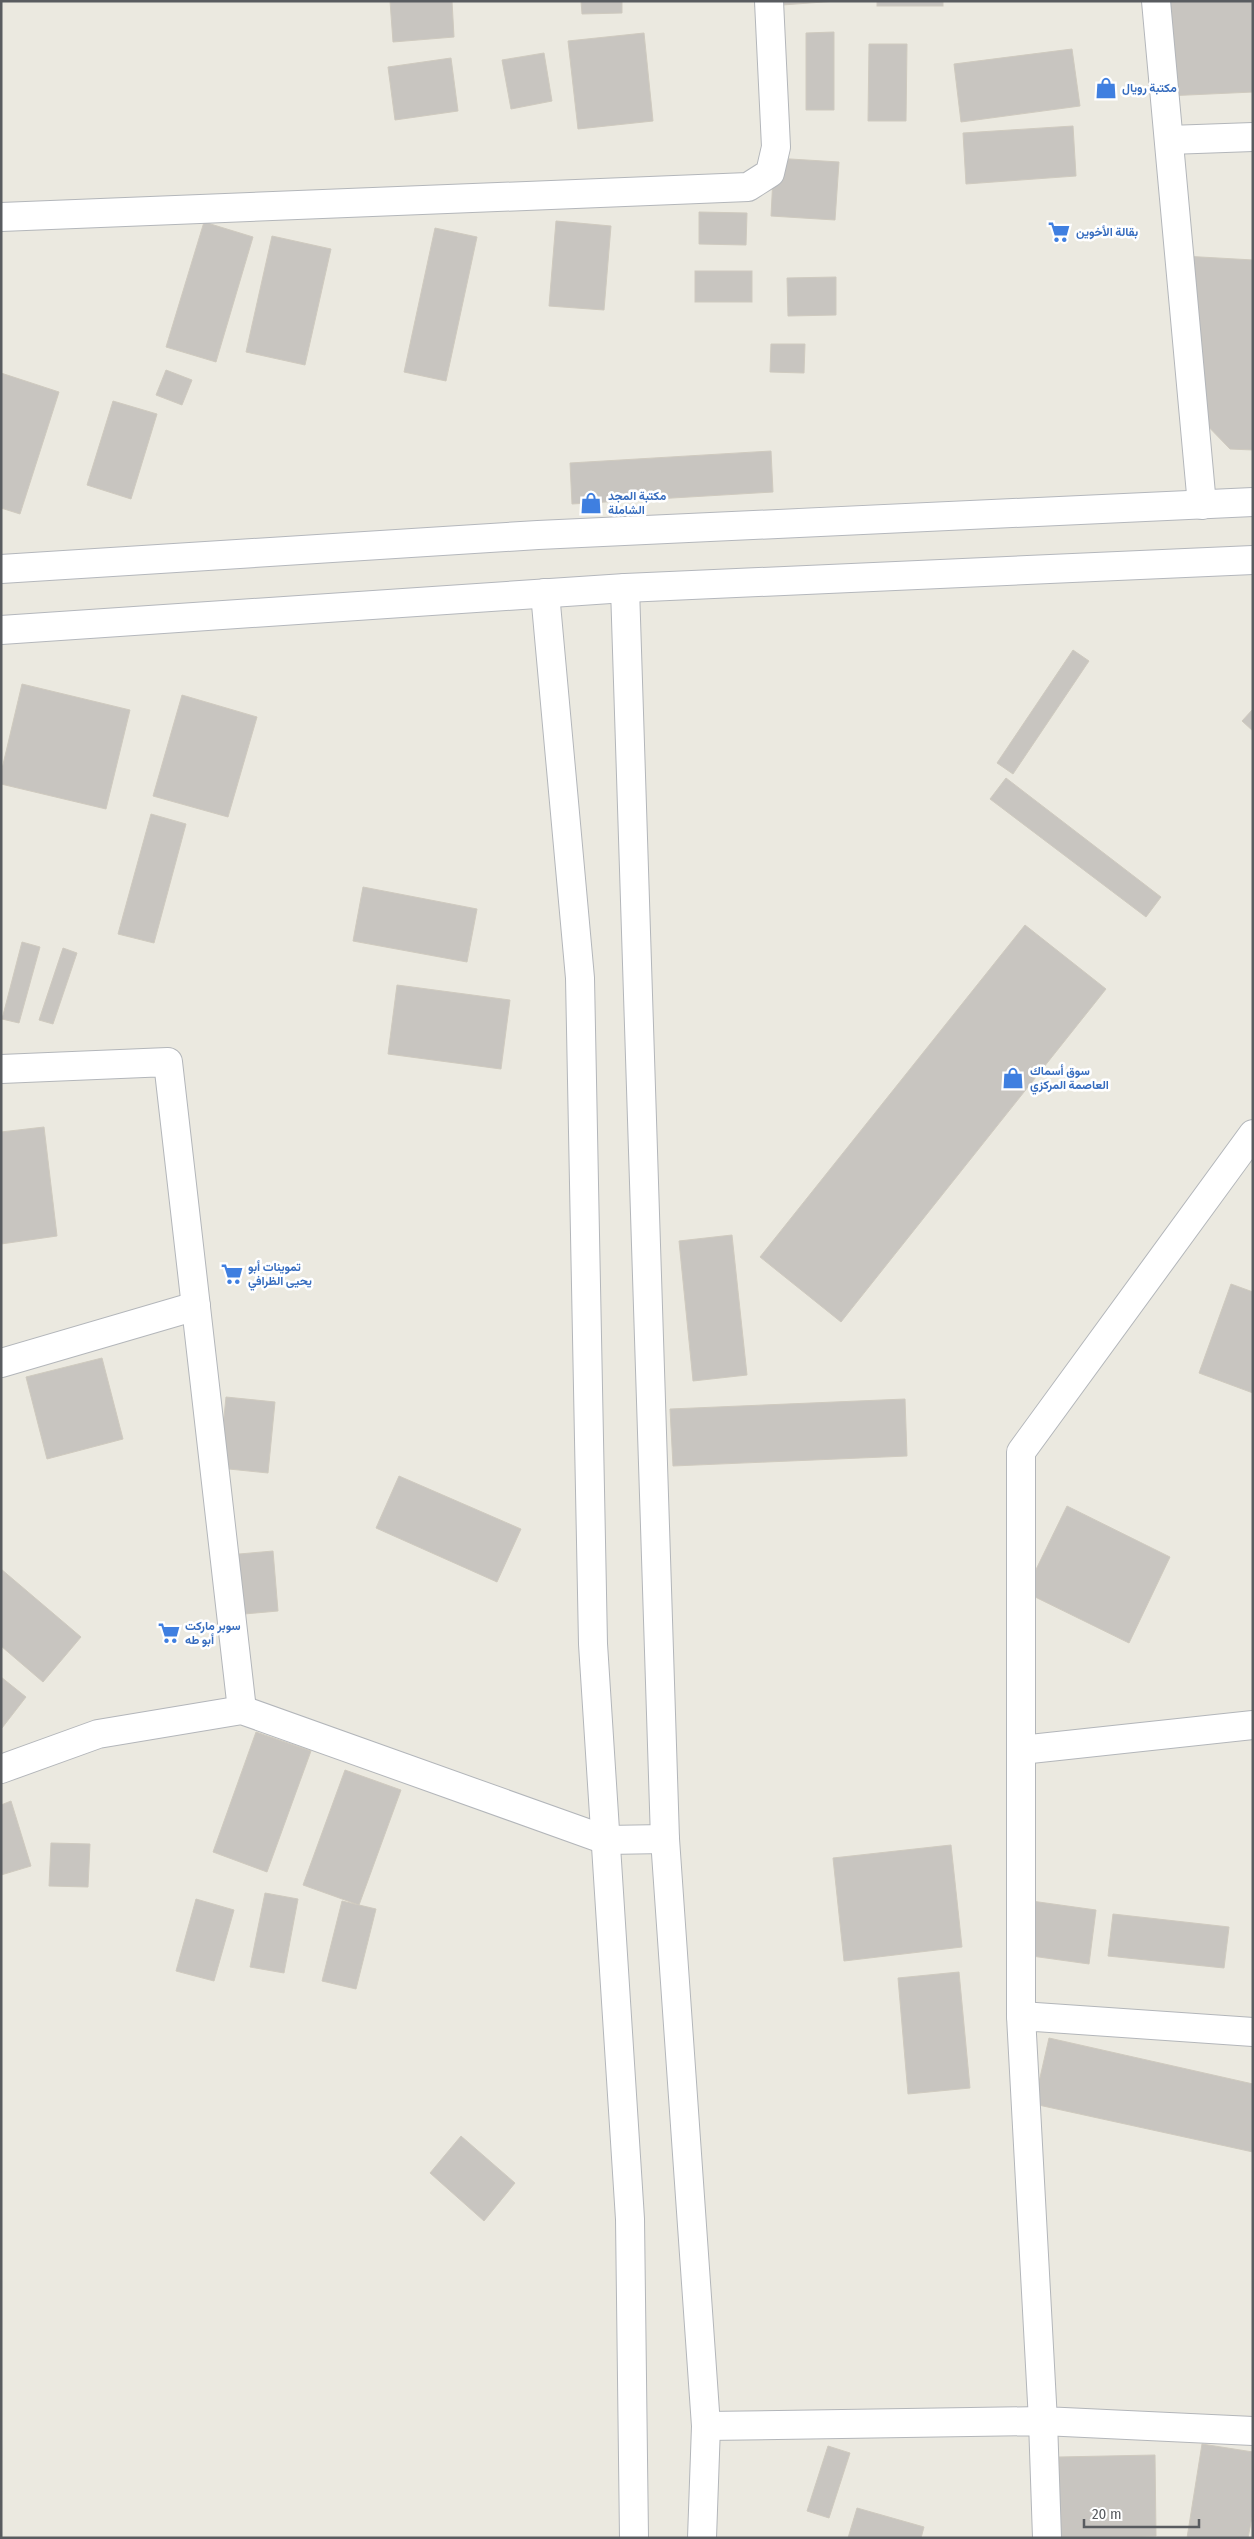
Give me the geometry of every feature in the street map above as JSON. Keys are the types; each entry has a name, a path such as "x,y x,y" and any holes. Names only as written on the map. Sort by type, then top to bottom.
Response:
{"street":[{"path":"1,217 748,187 770,173 776,147 769,1"},
{"path":"1156,1 1202,504"},
{"path":"1169,140 1253,137"},
{"path":"1,569 538,535 1253,502"},
{"path":"1,630 625,588 1253,560"},
{"path":"625,588 665,1839 706,2426 702,2538"},
{"path":"545,593 580,978 593,1644 630,2219 634,2538"},
{"path":"1,1070 168,1062 242,1710"},
{"path":"1047,2538 1043,2421 1021,2016 1021,1452 1253,1134"},
{"path":"1,1364 196,1306"},
{"path":"1,1769 98,1734 242,1710 606,1840 665,1839"},
{"path":"1021,1750 1253,1725"},
{"path":"1021,2016 1253,2032"},
{"path":"706,2426 1043,2421 1253,2431"}],"building":[{"path":"390,1 452,1 454,37 393,42"},
{"path":"581,1 622,1 622,13 582,14"},
{"path":"755,1 837,1 755,7"},
{"path":"877,1 943,1 943,6 877,6"},
{"path":"1163,1 1253,1 1253,92 1166,96"},
{"path":"834,32 834,110 806,110 806,33"},
{"path":"644,33 653,121 578,129 568,41"},
{"path":"869,44 907,44 906,121 868,121"},
{"path":"1072,49 1080,106 961,122 954,64"},
{"path":"544,53 552,101 511,109 502,60"},
{"path":"451,58 458,111 395,120 388,67"},
{"path":"1073,126 1076,176 966,184 963,133"},
{"path":"774,158 839,162 835,220 771,216"},
{"path":"699,212 747,213 746,245 699,244"},
{"path":"556,221 611,226 604,310 549,306"},
{"path":"204,222 253,237 216,362 166,347"},
{"path":"435,228 477,237 446,381 404,372"},
{"path":"272,236 331,249 305,365 246,352"},
{"path":"1183,256 1253,260 1253,450 1230,449 1200,418"},
{"path":"695,271 752,271 752,302 695,302"},
{"path":"836,277 836,315 788,316 787,278"},
{"path":"771,344 805,344 804,373 770,372"},
{"path":"166,370 192,380 182,405 156,395"},
{"path":"1,373 59,392 20,514 1,508"},
{"path":"113,401 157,414 131,499 87,485"},
{"path":"771,451 773,492 572,504 570,463"},
{"path":"1073,650 1089,661 1013,774 997,763"},
{"path":"22,684 130,710 106,809 1,784 1,773"},
{"path":"182,695 257,717 228,817 153,796"},
{"path":"1253,709 1253,731 1242,721"},
{"path":"1006,778 1161,897 1146,917 990,799"},
{"path":"151,814 186,824 154,943 118,934"},
{"path":"363,887 477,909 467,962 353,941"},
{"path":"1025,925 1106,989 841,1322 760,1257"},
{"path":"22,942 40,947 19,1023 2,1019"},
{"path":"63,948 77,953 53,1024 39,1020"},
{"path":"397,985 510,1000 501,1069 388,1054"},
{"path":"44,1127 57,1236 1,1244 1,1132"},
{"path":"732,1235 747,1375 693,1381 679,1241"},
{"path":"1231,1284 1253,1292 1253,1393 1199,1373"},
{"path":"102,1358 123,1439 47,1459 26,1377"},
{"path":"226,1397 275,1402 268,1473 219,1468"},
{"path":"905,1399 907,1456 673,1466 670,1409"},
{"path":"399,1476 521,1529 497,1582 376,1528"},
{"path":"1067,1506 1170,1557 1129,1643 1025,1592"},
{"path":"273,1551 278,1611 233,1615 228,1555"},
{"path":"1,1569 81,1637 43,1682 1,1646"},
{"path":"1,1677 26,1697 2,1728 1,1727"},
{"path":"256,1732 311,1751 267,1872 213,1852"},
{"path":"345,1770 401,1790 359,1905 303,1885"},
{"path":"11,1801 31,1866 1,1875 1,1805"},
{"path":"51,1843 90,1844 88,1887 49,1886"},
{"path":"951,1845 962,1947 844,1961 833,1858"},
{"path":"265,1893 298,1899 284,1973 250,1967"},
{"path":"196,1899 234,1910 214,1981 176,1971"},
{"path":"1017,1899 1096,1910 1089,1964 1010,1953"},
{"path":"342,1901 376,1909 356,1989 322,1981"},
{"path":"1113,1914 1229,1927 1224,1968 1108,1956"},
{"path":"959,1972 970,2088 908,2094 898,1978"},
{"path":"1049,2038 1253,2084 1253,2152 1034,2104"},
{"path":"461,2136 515,2183 484,2221 430,2173"},
{"path":"1202,2444 1253,2452 1253,2512 1248,2538 1187,2538"},
{"path":"828,2446 850,2453 829,2518 807,2511"},
{"path":"1155,2455 1156,2536 1060,2538 1059,2457"},
{"path":"857,2508 924,2527 921,2538 848,2538"}],"place":[{"name":"مكتبة رويال","path":"1106,88"},
{"name":"بقالة الأخوين","path":"1059,232"},
{"name":"مكتبة المجد الشاملة","path":"591,503"},
{"name":"سوق أسماك العاصمة المركزي","path":"1013,1078"},
{"name":"تموينات أبو يحيى الظرافي","path":"232,1274"},
{"name":"سوبر ماركت أبو طه","path":"169,1633"}]}
